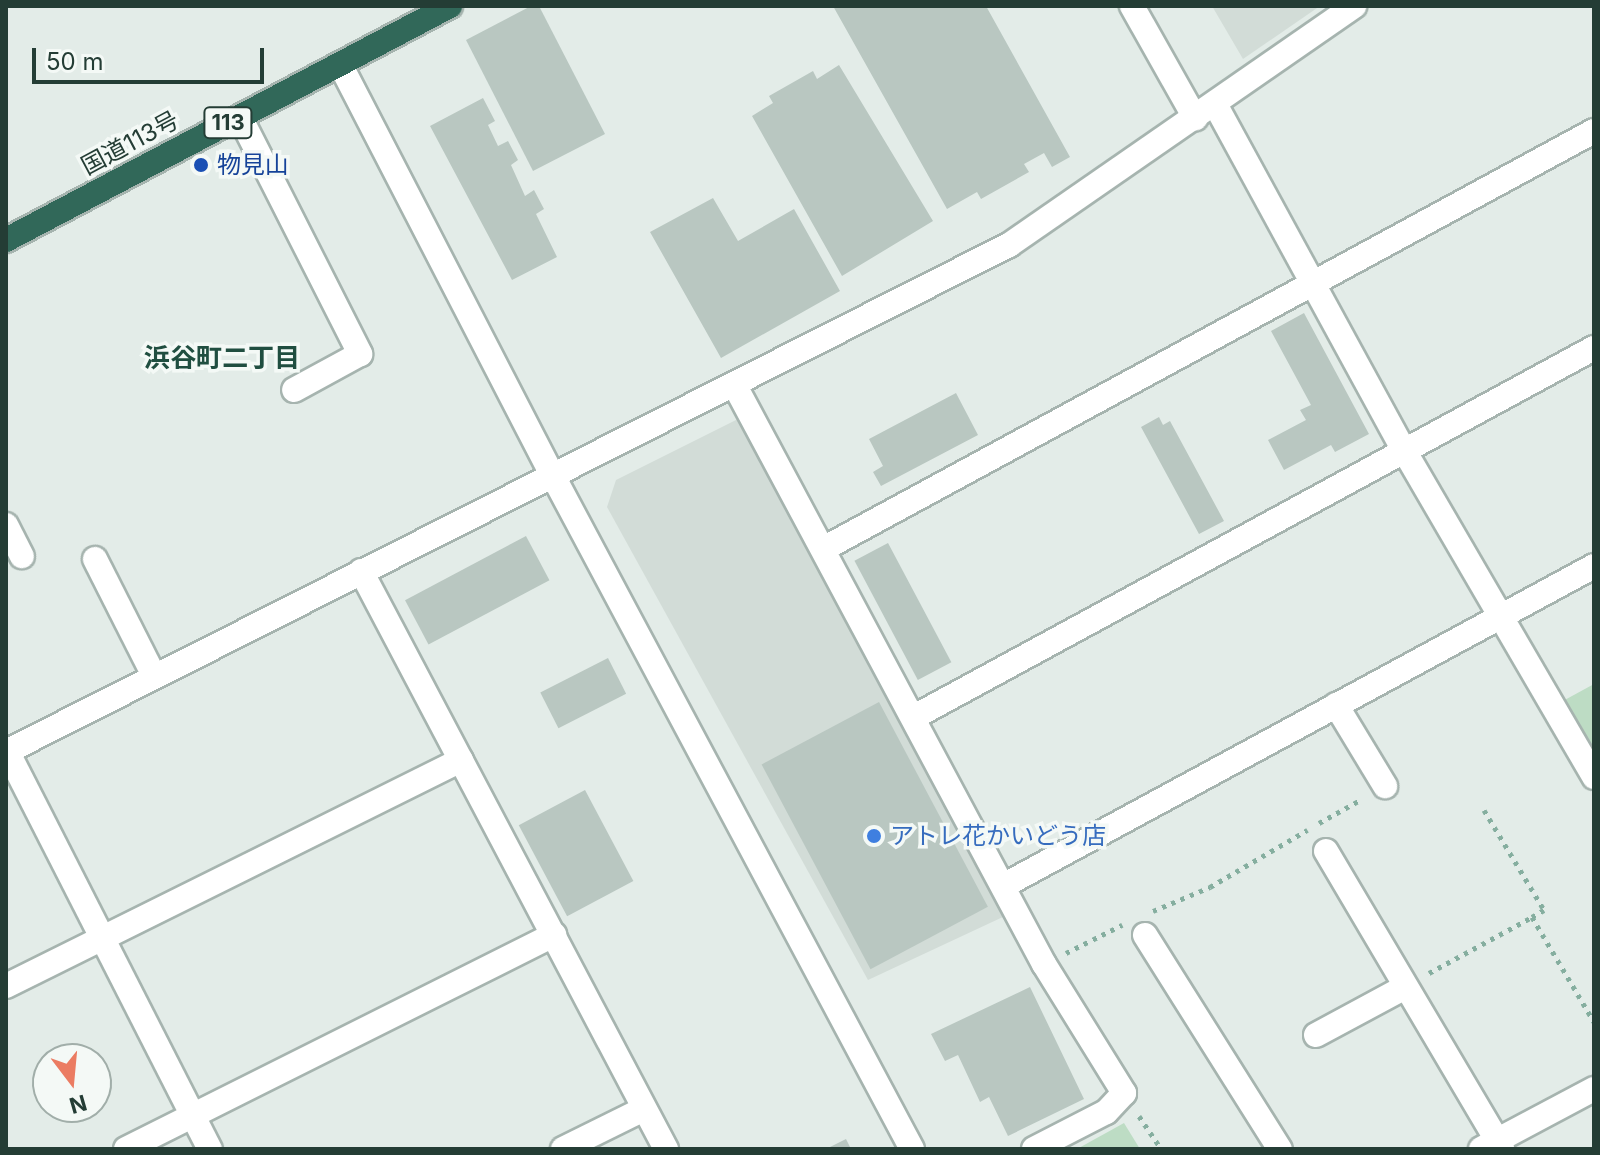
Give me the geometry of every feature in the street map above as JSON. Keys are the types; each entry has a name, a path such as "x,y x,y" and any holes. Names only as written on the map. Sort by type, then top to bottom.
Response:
{"highway":[{"name":"国道113号","path":"6,240 450,6"}],"street":[{"path":"1132,6 1205,111 1313,285 1405,452 1594,777"},
{"path":"210,1149 6,751 1009,245 1354,6"},
{"path":"340,64 552,474 912,1149"},
{"path":"240,117 360,354 294,390"},
{"path":"825,548 1594,131"},
{"path":"914,717 1594,348"},
{"path":"734,384 825,548 1044,964 1124,1093 1106,1112 1034,1149"},
{"path":"6,525 22,556"},
{"path":"95,559 154,676"},
{"path":"1003,886 1594,566"},
{"path":"361,571 666,1149"},
{"path":"1336,705 1385,786"},
{"path":"6,986 461,760"},
{"path":"1326,851 1494,1146 1594,1089"},
{"path":"1143,922 1280,1149"},
{"path":"126,1149 554,935"},
{"path":"1316,1035 1405,987"},
{"path":"563,1149 644,1109"}],"path":[{"path":"1044,964 1143,922 1385,786"},
{"path":"1405,987 1544,910 1484,810"},
{"path":"1532,917 1594,1022"},
{"path":"1124,1093 1161,1149"}],"shaded area":[{"path":"1212,6 1320,6 1243,59"},
{"path":"738,419 1005,916 868,980 607,507 616,480"}],"green space":[{"path":"1594,684 1594,760 1561,702"},
{"path":"1124,1123 1140,1149 1077,1149"}],"building":[{"path":"531,6 539,6 605,134 533,171 466,40"},
{"path":"833,6 986,6 1070,157 1052,167 1044,153 1024,164 1029,172 981,199 977,192 947,209"},
{"path":"839,65 933,221 842,276 752,116 773,103 769,96 813,71 817,79"},
{"path":"483,98 495,121 488,125 498,146 508,141 518,160 511,165 525,196 534,190 544,209 536,214 557,257 512,280 430,126"},
{"path":"713,198 738,241 794,209 840,291 721,358 650,232"},
{"path":"1304,313 1369,434 1335,452 1331,445 1284,470 1268,440 1306,420 1300,410 1311,405 1271,331"},
{"path":"956,393 978,435 881,486 873,472 883,466 869,439"},
{"path":"1159,417 1163,425 1170,421 1224,521 1199,534 1141,427"},
{"path":"526,536 549,580 429,644 405,600"},
{"path":"888,543 951,662 918,680 854,561"},
{"path":"608,658 626,694 558,728 540,693"},
{"name":"アトレ花かいどう店","path":"879,702 988,907 870,969 762,764"},
{"path":"585,790 633,881 567,916 519,825"},
{"path":"1030,987 1084,1099 1008,1136 989,1097 980,1102 958,1055 945,1061 931,1034"},
{"path":"846,1139 851,1149 826,1149"}],"place":[{"name":"物見山","path":"201,165"},
{"name":"アトレ花かいどう店","path":"874,836"}],"district":[{"name":"浜谷町二丁目","path":"222,358"}]}
